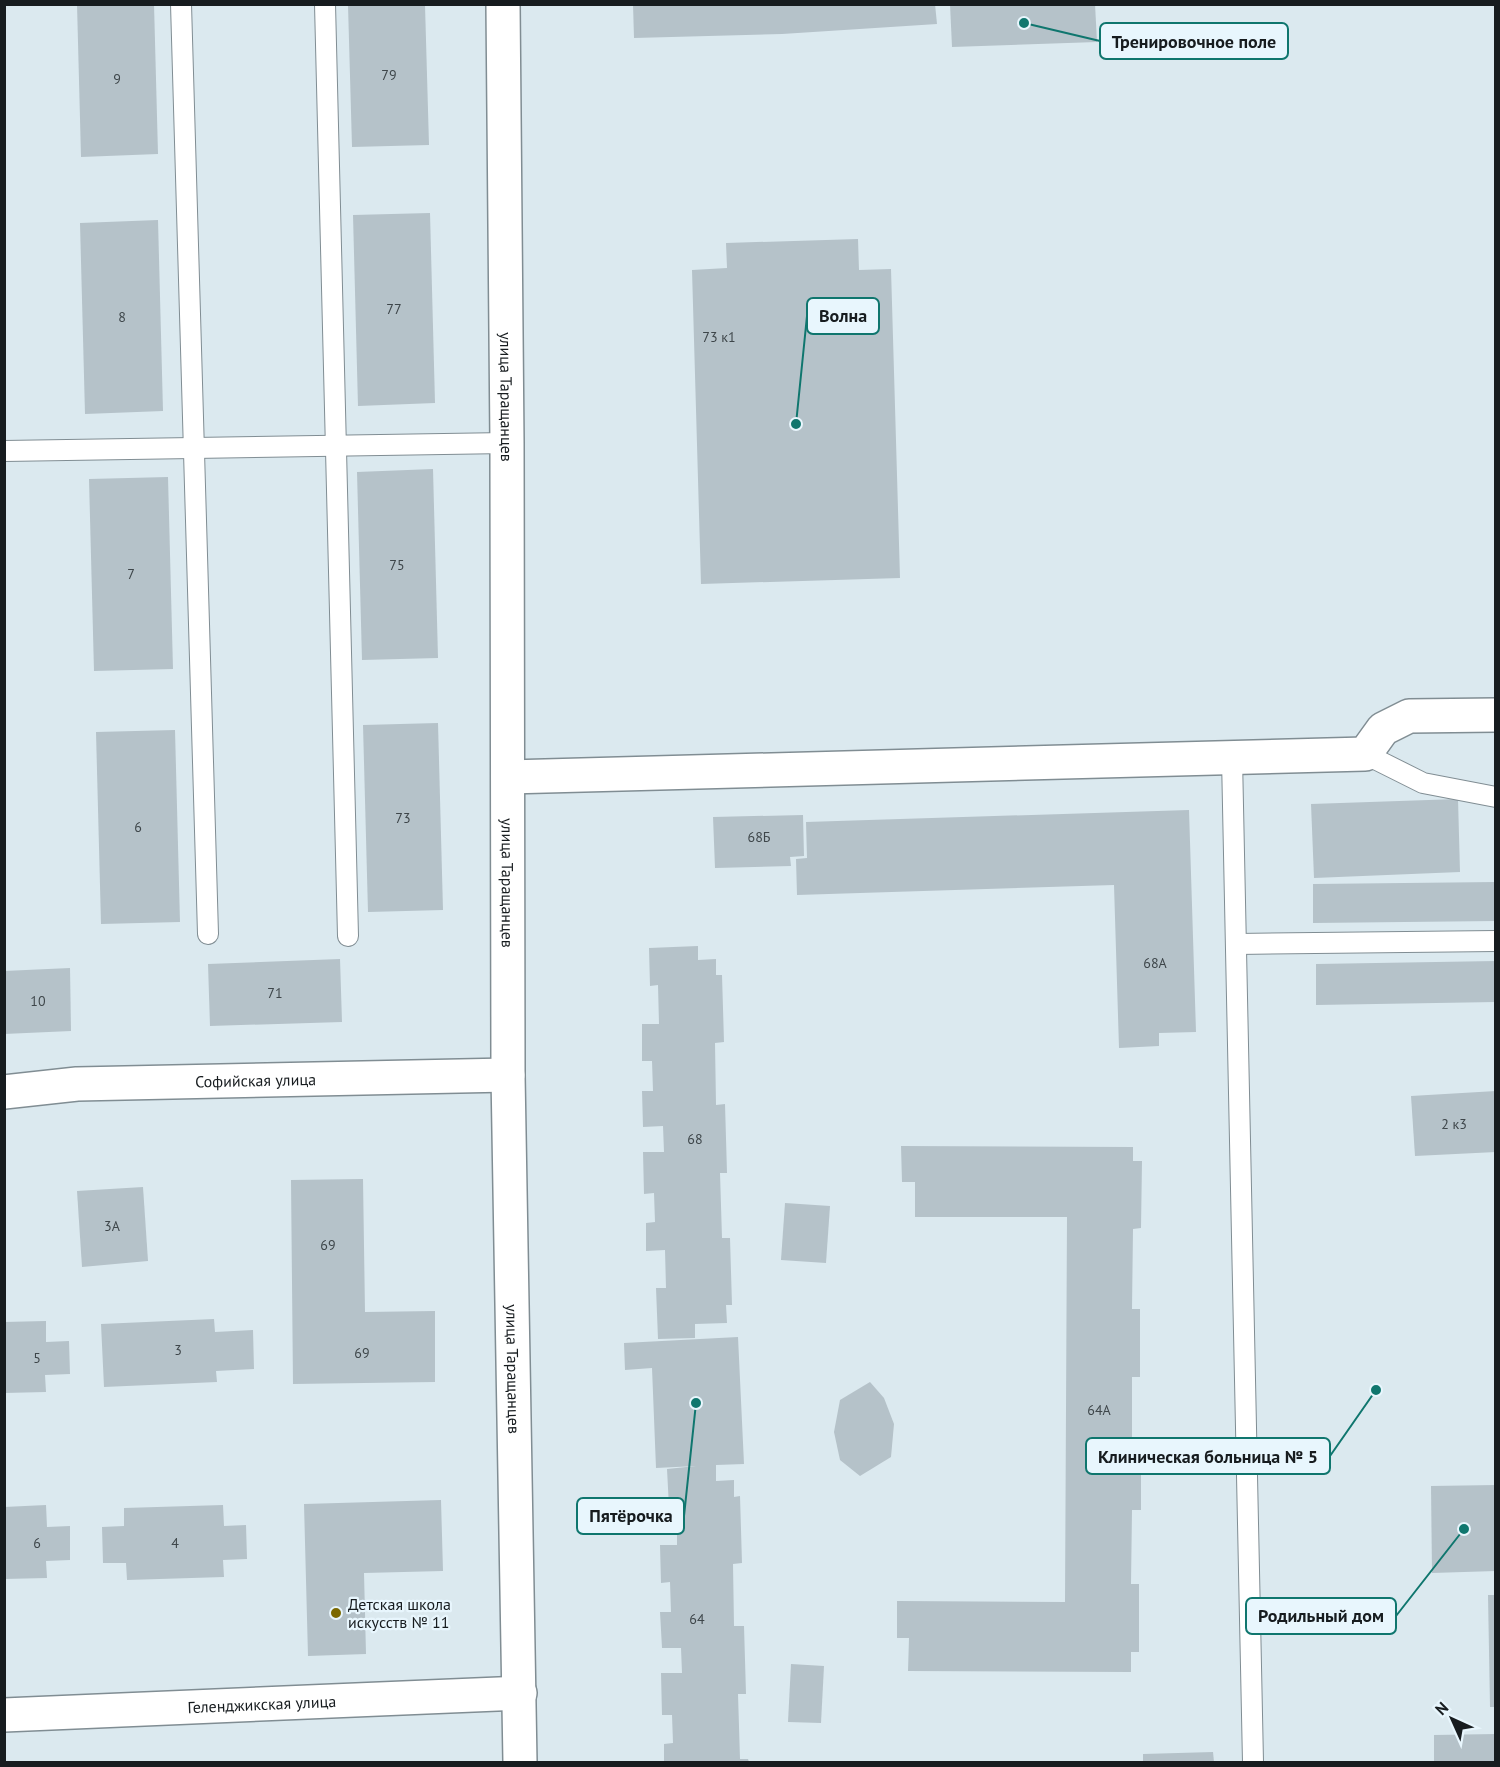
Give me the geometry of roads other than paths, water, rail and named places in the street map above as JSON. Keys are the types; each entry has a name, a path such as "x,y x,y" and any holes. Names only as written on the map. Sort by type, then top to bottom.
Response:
{"street":[{"name":"улица Таращанцев","path":"503,4 507,443 508,1075 520,1762"},
{"path":"508,777 1365,754 1383,729 1409,716 1496,715"},
{"name":"Софийская улица","path":"4,1092 77,1084 508,1075"},
{"name":"Геленджикская улица","path":"4,1715 520,1693"}],"lane":[{"path":"181,4 208,934"},
{"path":"326,4 348,936"},
{"path":"4,452 507,443"},
{"path":"1365,754 1423,783 1496,797"},
{"path":"1232,758 1253,1762"},
{"path":"1237,944 1496,940"}],"place":[{"name":"Тренировочное поле","path":"1024,23"},
{"name":"Волна","path":"796,424"},
{"name":"Клиническая больница № 5","path":"1376,1390"},
{"name":"Пятёрочка","path":"696,1403"},
{"name":"Родильный дом","path":"1464,1529"},
{"name":"Детская школа искусств № 11","path":"336,1613"}]}
